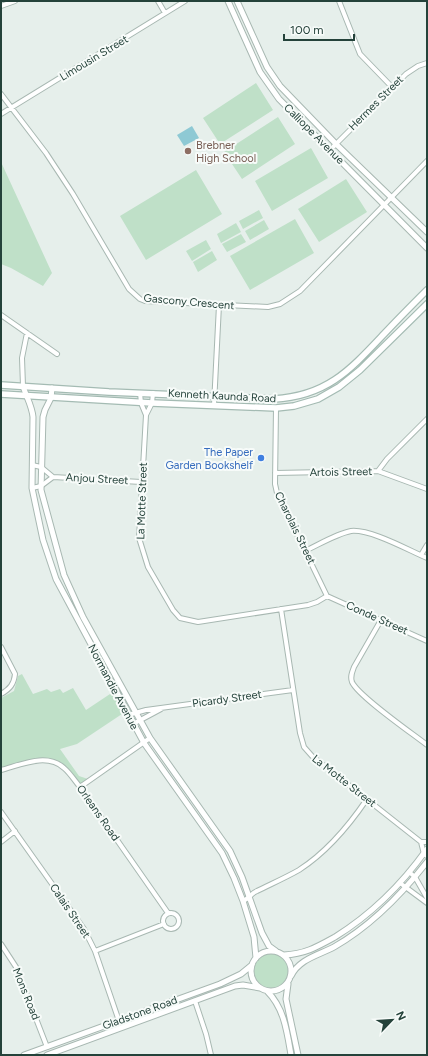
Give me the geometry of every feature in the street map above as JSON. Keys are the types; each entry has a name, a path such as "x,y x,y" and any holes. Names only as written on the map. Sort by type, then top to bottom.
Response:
{"main road":[{"name":"Kenneth Kaunda Road","path":"1,385 109,392 274,399 303,395 324,386 345,373 427,290"},
{"name":"Kenneth Kaunda Road","path":"1,394 152,404 276,408 300,404 330,393 349,380 427,304"},
{"path":"374,344 380,350"},
{"path":"108,401 109,392"}],"street":[{"path":"1,6 15,1"},
{"path":"158,1 165,13"},
{"name":"Limousin Street","path":"1,114 185,1"},
{"name":"Calliope Avenue","path":"228,1 258,67 270,88 279,99 427,248"},
{"name":"Calliope Avenue","path":"237,1 272,75 290,97 427,232"},
{"path":"339,1 360,54 392,87"},
{"name":"Hermes Street","path":"330,150 392,87 411,70 427,63"},
{"name":"Gascony Crescent","path":"1,94 62,176 129,289 140,299 156,302 268,307 286,301 300,291 427,161"},
{"path":"214,405 219,305"},
{"path":"1,315 57,354"},
{"path":"23,386 22,358 27,333"},
{"name":"Normandie Avenue","path":"23,386 25,395 31,406 33,417 32,488 43,540 59,586 128,716 144,743 216,843 228,864 243,901 254,937 256,958"},
{"path":"52,388 52,398"},
{"name":"La Motte Street","path":"140,393 141,403 146,415"},
{"name":"La Motte Street","path":"153,393 152,404 146,415 139,538 148,567 177,615 185,620 198,622 313,604 327,596"},
{"name":"Normandie Avenue","path":"52,398 44,414 41,486 58,558 64,576 74,599 139,721 223,841 237,865 264,939 269,946 276,951"},
{"name":"Charolais Street","path":"276,408 275,484 277,493 327,596"},
{"path":"378,471 387,459 427,420"},
{"name":"Anjou Street","path":"32,465 41,467 53,477 141,482"},
{"name":"Artois Street","path":"275,473 378,471 427,489"},
{"name":"Anjou Street","path":"32,488 41,486 53,477"},
{"path":"305,551 339,535 356,531 377,536 427,558"},
{"path":"421,555 427,545"},
{"path":"50,561 58,558"},
{"name":"Conde Street","path":"327,596 427,641"},
{"name":"La Motte Street","path":"281,609 292,690 302,741 307,752 421,842"},
{"path":"381,620 354,667 351,675 352,682 361,694 427,745"},
{"path":"1,647 15,674 15,679 10,689 1,694"},
{"name":"Picardy Street","path":"128,716 135,712 292,690"},
{"name":"Picardy Street","path":"133,724 162,709"},
{"path":"80,787 150,738"},
{"name":"Orleans Road","path":"1,770 38,760 60,764 80,787 168,913"},
{"path":"243,901 249,898 254,892 284,878 314,860 328,848 345,829 367,799"},
{"name":"Calais Street","path":"1,812 84,929 95,951 119,1021"},
{"path":"1,842 15,831"},
{"path":"284,955 303,953 314,949 343,932 365,916 393,891 426,853 421,842 427,842"},
{"path":"298,1055 286,999 288,983 294,969 304,962 334,947 376,918 406,888 427,862"},
{"path":"409,872 415,878 427,898"},
{"path":"400,883 427,903"},
{"path":"239,892 246,890 254,892"},
{"path":"168,913 177,915 179,919 179,923 176,927 167,927 164,924 164,917 168,913"},
{"path":"95,951 164,924"},
{"name":"Mons Road","path":"1,944 16,967 49,1046"},
{"path":"291,976 290,964 284,955 276,951 261,953 252,965 252,976 256,985 267,991 280,1008 291,1055"},
{"name":"Gladstone Road","path":"24,1055 234,978 252,965"},
{"path":"267,991 278,990 288,983"},
{"name":"Gladstone Road","path":"47,1055 235,986 243,985 260,988"},
{"path":"197,992 197,1000 211,1055"},
{"path":"187,996 189,1003"},
{"path":"125,1019 128,1026"},
{"path":"113,1023 116,1030"},
{"path":"49,1046 55,1052"},
{"path":"40,1049 42,1055"}],"green space":[{"path":"256,83 273,110 220,144 203,118"},
{"path":"278,117 295,144 242,179 224,152"},
{"path":"311,148 328,178 272,211 255,181"},
{"path":"1,162 52,273 43,286 1,264"},
{"path":"196,170 222,214 146,260 120,216"},
{"path":"346,179 367,212 319,242 298,209"},
{"path":"259,210 263,218 243,229 239,221"},
{"path":"295,219 314,253 250,290 230,256"},
{"path":"264,220 269,229 250,240 245,231"},
{"path":"236,223 241,232 221,243 217,234"},
{"path":"241,234 246,242 227,252 222,244"},
{"path":"206,240 211,249 192,261 186,251"},
{"path":"212,251 217,260 198,272 193,262"},
{"path":"22,674 33,694 47,689 51,692 60,689 63,693 73,688 86,710 113,692 125,712 77,744 60,749 79,776 88,779 80,785 68,769 60,763 46,760 1,770 1,698 14,691 18,676"},
{"path":"271,954 283,959 288,971 283,983 271,988 259,983 254,971 259,959"}],"water":[{"path":"192,126 199,138 184,146 177,135"}],"place":[{"name":"Brebner High School","path":"188,151"},
{"name":"The Paper Garden Bookshelf","path":"261,458"}]}
